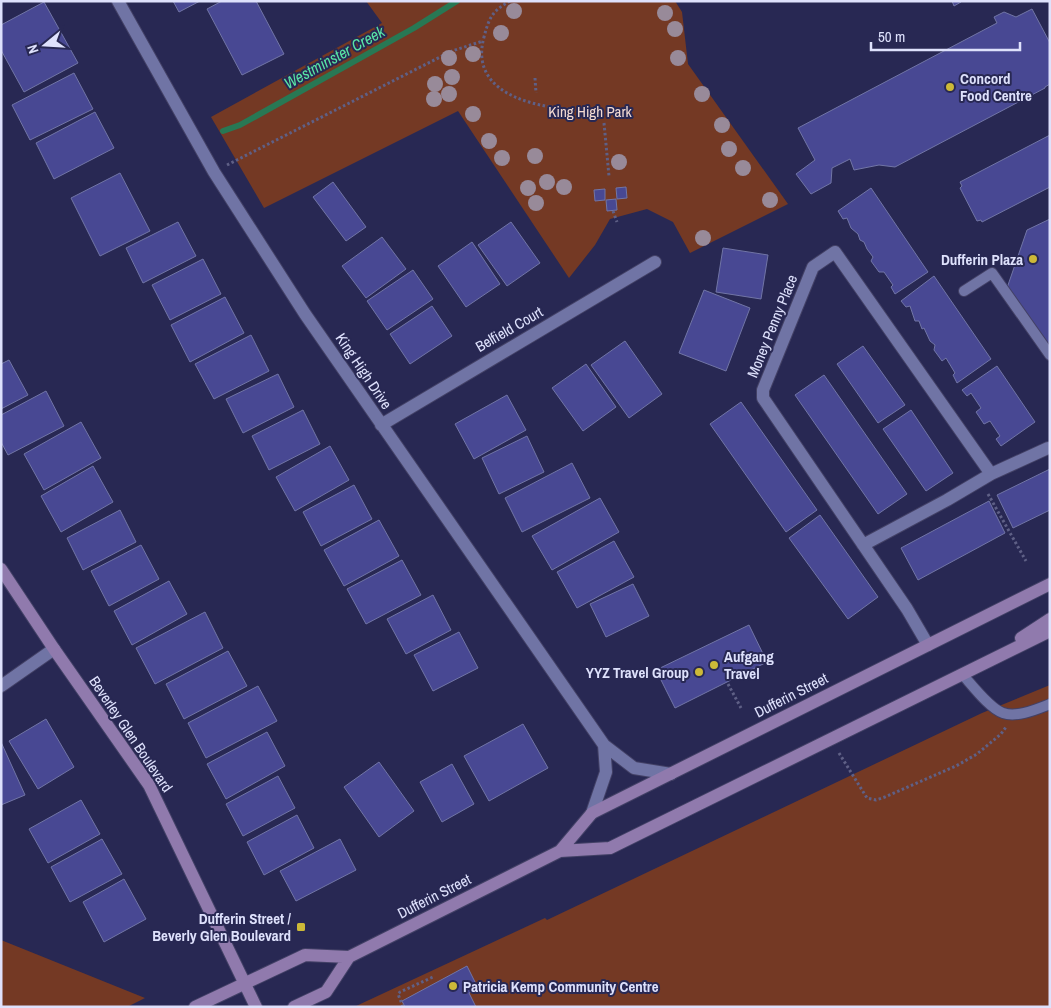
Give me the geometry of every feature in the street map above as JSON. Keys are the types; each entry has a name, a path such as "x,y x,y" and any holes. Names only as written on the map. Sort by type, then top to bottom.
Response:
{"main road":[{"name":"Beverley Glen Boulevard","path":"1,569 149,785 243,984 256,1007"},
{"name":"Dufferin Street","path":"194,1007 305,955 349,957 560,851 592,813 1050,584"},
{"path":"978,667 1050,619"},
{"name":"Dufferin Street","path":"560,851 610,848 1050,631"},
{"path":"294,1007 326,992 349,957"}],"street":[{"name":"King High Drive","path":"118,1 214,172 305,314 604,745 634,768 671,774"},
{"name":"Money Penny Place","path":"928,645 907,609 762,398 763,390 813,267 835,252 986,477"},
{"name":"Belfield Court","path":"381,425 655,262"},
{"path":"863,545 986,477 1048,448"},
{"path":"1,686 54,649"},
{"path":"592,813 606,772 604,745"}],"lane":[{"path":"964,291 992,273 1050,355"},
{"path":"962,674 991,705 1005,714 1015,714 1050,704"}],"path":[{"path":"510,1 494,11 482,41 482,55 489,79 510,94 535,102 576,110 590,110"},
{"path":"214,172 452,51 482,41"},
{"path":"535,78 536,93"},
{"path":"604,123 609,176"},
{"path":"613,211 616,222"},
{"path":"986,477 1026,561"},
{"path":"728,684 740,708"},
{"path":"831,739 867,798 876,800 917,784 977,754 1002,734 1015,714"},
{"path":"403,1007 398,994 400,992 433,977"}],"green space":[{"name":"King High Park","path":"366,1 675,1 682,12 688,64 788,204 690,253 673,222 647,209 610,219 595,245 569,278 458,111 264,208 211,117 382,23"},
{"path":"1050,685 1050,1007 354,1007 545,918 547,920 982,713"},
{"path":"1,940 145,998 127,1007 1,1007"}],"building":[{"path":"173,1 200,1 179,12"},
{"path":"222,1 256,1 284,54 242,75 207,9"},
{"path":"952,1 961,1 961,2 954,6"},
{"path":"44,2 78,63 24,92 1,50 1,25"},
{"path":"1032,9 1050,43 1050,84 895,167 879,165 854,170 850,159 832,168 831,183 811,194 796,174 815,160 798,128 997,23 994,17 1004,12 1016,17"},
{"path":"74,73 93,109 30,140 12,105"},
{"path":"95,112 114,148 54,179 36,143"},
{"path":"1050,135 1050,187 982,222 981,220 977,221 960,188 962,186 960,182"},
{"path":"120,173 150,231 100,256 71,198"},
{"path":"333,182 366,227 346,241 313,197"},
{"path":"626,187 627,198 617,199 616,188"},
{"path":"871,188 928,272 895,294 891,287 893,285 884,272 879,272 871,261 873,257 864,242 860,240 858,234 851,228 847,218 843,219 838,211"},
{"path":"605,189 605,200 595,201 594,190"},
{"path":"616,199 617,210 607,211 606,200"},
{"name":"Dufferin Plaza","path":"1050,219 1050,348 1007,288 1027,230"},
{"path":"178,222 196,256 143,283 126,248"},
{"path":"511,222 540,263 507,286 478,245"},
{"path":"382,237 406,269 366,298 342,266"},
{"path":"472,242 500,284 466,307 438,266"},
{"path":"723,248 768,255 761,299 716,292"},
{"path":"203,259 221,294 170,320 152,285"},
{"path":"413,270 433,299 387,330 367,301"},
{"path":"934,276 991,359 957,383 953,375 955,373 946,358 942,361 934,350 935,345 930,341 924,328 922,329 919,321 915,321 910,306 906,307 901,301"},
{"path":"704,290 750,308 726,371 679,353"},
{"path":"225,297 244,333 190,362 171,325"},
{"path":"432,306 452,336 410,364 390,334"},
{"path":"251,335 269,371 214,399 195,364"},
{"path":"625,341 662,394 629,418 591,365"},
{"path":"863,346 905,405 878,423 837,364"},
{"path":"9,360 28,395 1,409 1,364"},
{"path":"586,364 616,407 583,431 552,388"},
{"path":"997,366 1035,422 1001,446 996,439 1000,436 990,421 984,424 976,412 981,408 971,393 967,396 962,390"},
{"path":"278,374 294,407 243,433 226,399"},
{"path":"824,375 907,494 878,514 795,395"},
{"path":"46,391 64,426 8,455 1,442 1,415"},
{"path":"507,395 526,430 474,459 455,424"},
{"path":"741,402 817,510 786,532 710,424"},
{"path":"303,410 320,444 269,470 252,436"},
{"path":"911,410 953,473 926,491 883,429"},
{"path":"81,422 101,458 44,490 24,454"},
{"path":"527,436 544,472 499,494 482,458"},
{"path":"330,446 349,480 295,511 276,477"},
{"path":"572,463 590,498 522,532 505,498"},
{"path":"93,466 113,502 61,532 41,496"},
{"path":"1050,469 1050,510 1013,528 997,495"},
{"path":"354,485 372,519 321,546 303,512"},
{"path":"600,498 619,532 552,570 532,536"},
{"path":"989,501 1005,533 918,580 901,548"},
{"path":"120,510 136,542 83,570 67,538"},
{"path":"820,515 878,597 848,619 789,538"},
{"path":"379,520 399,556 344,586 324,550"},
{"path":"614,541 634,577 577,608 557,572"},
{"path":"141,545 159,579 109,606 91,571"},
{"path":"402,560 421,595 366,624 347,589"},
{"path":"169,581 187,614 132,645 114,611"},
{"path":"633,584 649,616 606,637 590,604"},
{"path":"433,595 451,630 406,654 387,619"},
{"path":"205,612 223,648 155,684 136,648"},
{"path":"749,625 767,662 675,708 656,670"},
{"path":"459,632 478,668 433,691 414,655"},
{"path":"228,651 247,686 184,719 166,684"},
{"path":"258,686 277,721 206,758 188,723"},
{"path":"46,719 74,767 38,789 9,741"},
{"path":"523,724 548,768 489,801 464,756"},
{"path":"267,732 285,766 226,799 207,764"},
{"path":"1,742 25,795 1,805"},
{"path":"379,762 414,811 379,837 344,787"},
{"path":"452,764 474,804 442,822 420,782"},
{"path":"278,776 295,808 243,836 226,804"},
{"path":"81,800 100,834 48,863 29,829"},
{"path":"297,815 314,848 264,875 247,842"},
{"path":"102,839 122,874 70,902 51,867"},
{"path":"340,839 356,870 296,901 280,871"},
{"path":"124,879 146,919 104,942 83,902"},
{"name":"Patricia Kemp Community Centre","path":"467,966 478,988 469,993 476,1007 405,1007 402,1001"}],"waterway":[{"name":"Westminster Creek","path":"223,131 240,125 414,28 457,1"}],"place":[{"name":"Concord Food Centre","path":"950,87"},
{"name":"Dufferin Plaza","path":"1033,259"},
{"name":"Aufgang Travel","path":"714,665"},
{"name":"YYZ Travel Group","path":"699,672"},
{"name":"Dufferin Street / Beverly Glen Boulevard","path":"301,927"},
{"name":"Patricia Kemp Community Centre","path":"453,986"}]}
